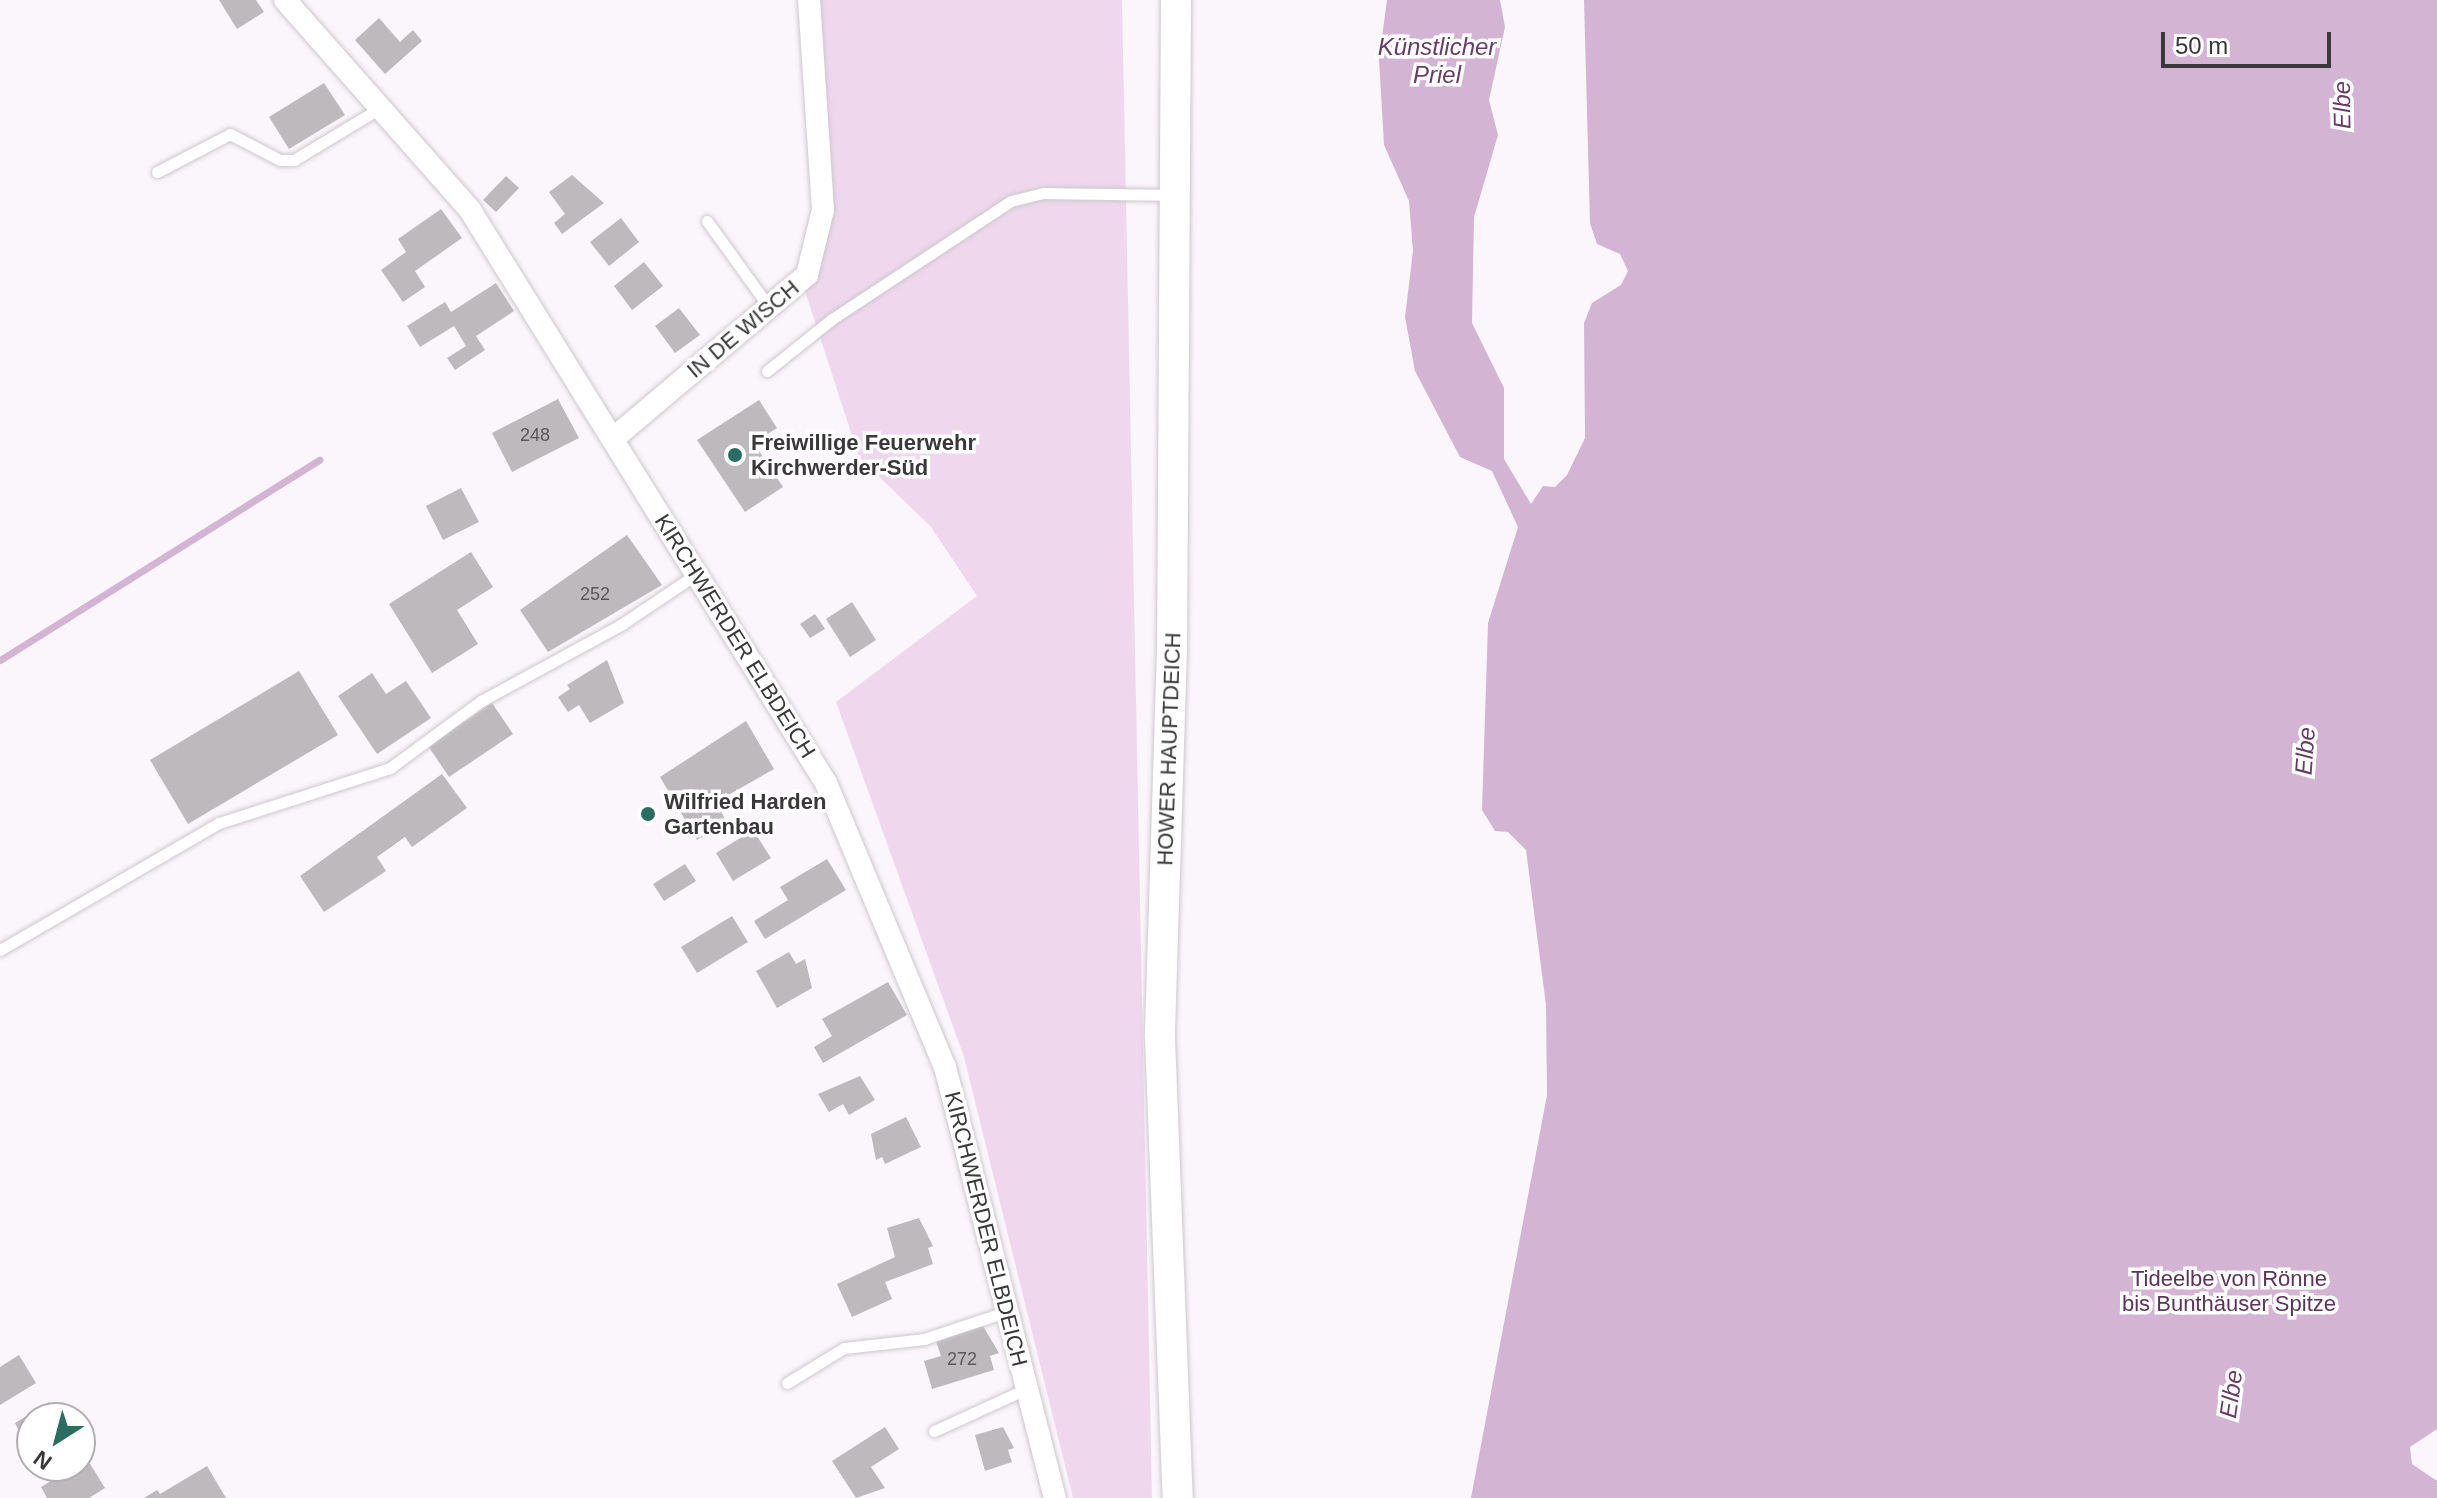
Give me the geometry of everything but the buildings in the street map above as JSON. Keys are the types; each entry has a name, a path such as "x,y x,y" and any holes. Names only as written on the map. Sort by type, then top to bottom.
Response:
{"street":[{"name":"KIRCHWERDER ELBDEICH","path":"285,0 470,210 826,783 945,1067 1005,1312 1055,1498"},
{"name":"IN DE WISCH","path":"614,438 807,275 823,210 809,0"},
{"name":"HOWER HAUPTDEICH","path":"1176,0 1172,649 1160,1037 1178,1498"}],"lane":[{"path":"157,172 230,134 280,160 294,160 380,108"},
{"path":"767,371 832,319 1011,201 1044,193 1174,195"},
{"path":"707,221 769,307"},
{"path":"0,950 219,823 390,768 481,701 622,624 695,575"},
{"path":"787,1383 844,1348 924,1339 1005,1312"},
{"path":"934,1431 1026,1389"}],"shaded area":[{"path":"798,0 1122,0 1152,1498 1073,1498 964,1057 836,702 977,596 931,527 859,457 804,288 817,210"}],"water":[{"path":"1387,0 1500,0 1505,27 1489,100 1498,135 1474,217 1472,323 1504,388 1504,459 1531,504 1543,486 1555,487 1567,475 1585,438 1584,323 1592,303 1621,285 1628,271 1620,254 1597,244 1590,223 1584,0 2437,0 2437,1429 2410,1447 2412,1464 2437,1481 2437,1498 1471,1498 1547,1095 1546,1005 1526,850 1508,832 1495,831 1482,810 1488,623 1518,527 1492,471 1460,457 1415,371 1405,317 1413,251 1409,201 1384,145 1379,59"}],"waterway":[{"path":"0,660 319,460"}],"place":[{"name":"Freiwillige Feuerwehr Kirchwerder-Süd","path":"735,455"},
{"name":"Wilfried Harden Gartenbau","path":"648,814"}],"water label":[{"name":"Künstlicher Priel","path":"1437,61"},
{"name":"Elbe","path":"2342,105"},
{"name":"Elbe","path":"2305,751"},
{"name":"Elbe","path":"2231,1394"}],"park label":[{"name":"Tideelbe von Rönne bis Bunthäuser Spitze","path":"2229,1290"}]}
